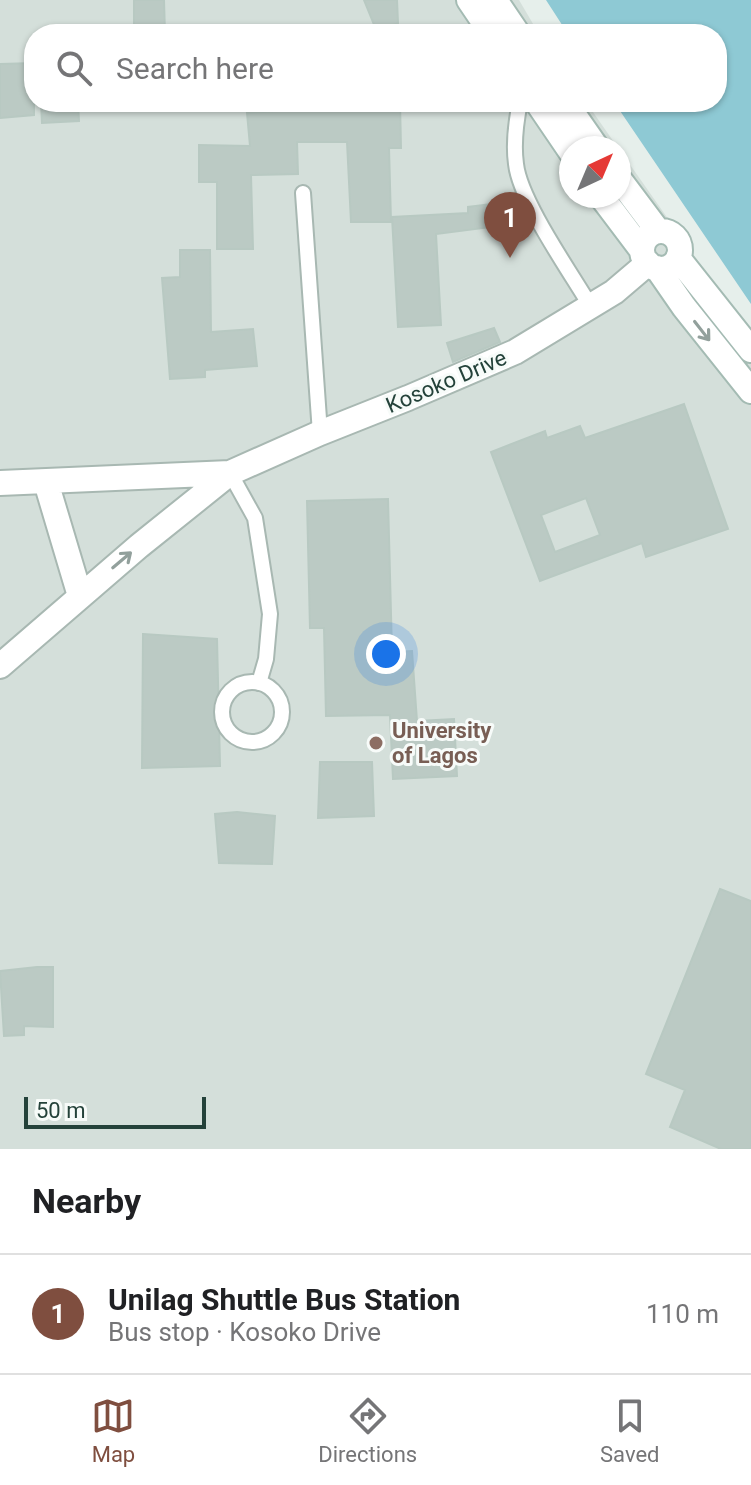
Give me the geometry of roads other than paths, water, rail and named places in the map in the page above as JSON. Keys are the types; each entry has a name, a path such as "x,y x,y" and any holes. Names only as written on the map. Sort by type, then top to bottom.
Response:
{"street":[{"path":"469,0 485,24"},
{"path":"495,0 511,24"},
{"path":"544,112 560,136"},
{"path":"572,112 589,136"},
{"path":"631,195 658,231 673,236 678,242 656,260"},
{"path":"611,208 656,260 751,350"},
{"name":"Kosoko Drive","path":"0,666 230,473 515,352 614,292 656,260 644,241 658,231"},
{"path":"656,260 692,318 751,391"},
{"name":"Kosoko Drive","path":"0,483 230,473"},
{"path":"46,482 80,596"}],"lane":[{"path":"518,112 516,166 529,203 591,307"},
{"path":"303,193 320,433"},
{"path":"230,473 255,518 270,614 266,659 259,683"},
{"path":"249,683 259,683 275,694 282,713 275,732 267,738 249,742 232,734 223,717 223,707 232,690 249,683"}],"water":[{"path":"546,0 751,0 751,304 621,112 727,112 727,24 562,24"}],"place":[{"name":"Unilag Shuttle Bus Station","path":"510,258"},
{"name":"University of Lagos","path":"376,743"}]}
